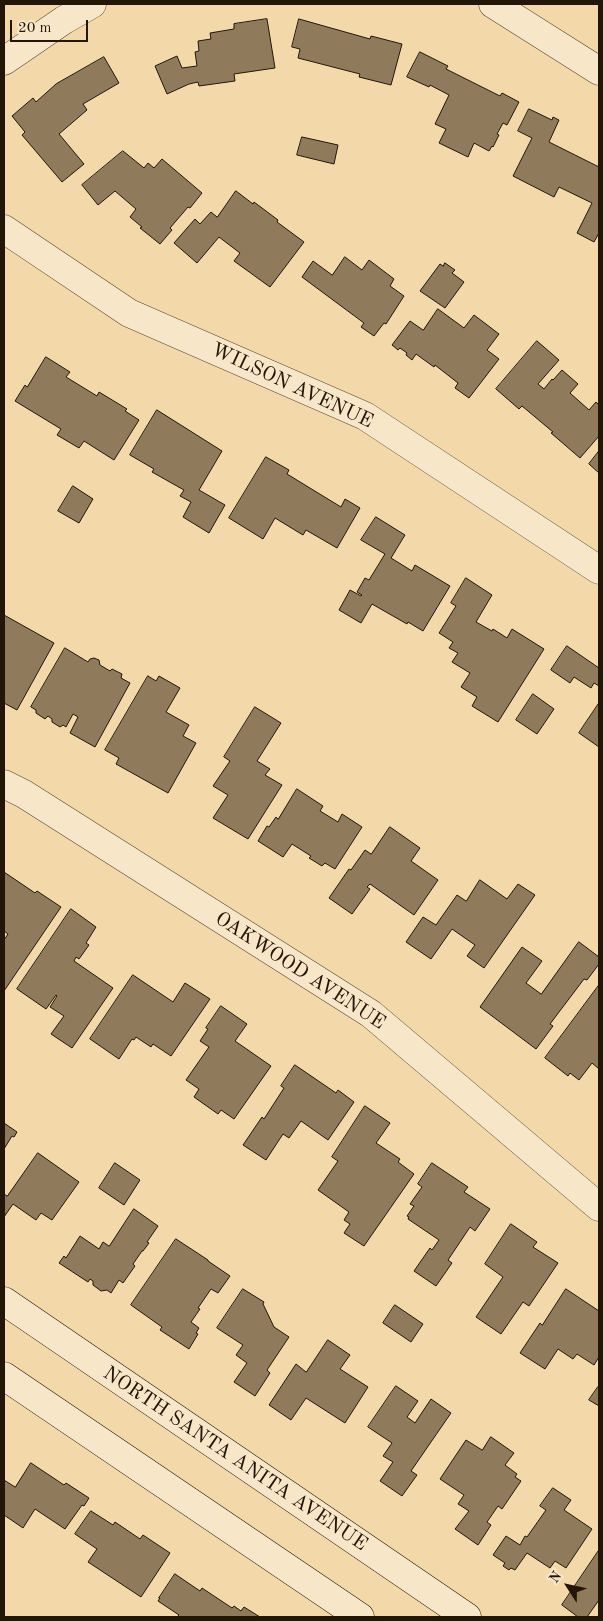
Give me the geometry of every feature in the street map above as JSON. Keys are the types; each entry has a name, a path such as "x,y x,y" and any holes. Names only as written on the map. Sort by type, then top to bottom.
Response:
{"street":[{"path":"4,61 64,20 92,4"},
{"path":"493,4 599,71"},
{"name":"WILSON AVENUE","path":"4,228 130,313 364,416 599,570"},
{"name":"OAKWOOD AVENUE","path":"4,784 24,794 371,1014 599,1207"},
{"name":"NORTH SANTA ANITA AVENUE","path":"4,1301 467,1617"},
{"path":"4,1376 360,1617"}],"building":[{"path":"267,19 275,68 234,74 235,81 199,86 198,82 189,84 167,94 155,66 177,56 182,68 197,66 195,52 199,51 198,41 211,39 210,33 234,29 234,24"},
{"path":"299,19 370,39 371,36 402,44 391,85 359,77 360,74 298,58 300,49 292,47"},
{"path":"420,52 448,66 446,69 500,96 502,93 519,102 507,125 503,123 493,147 489,151 474,143 468,157 439,143 446,129 435,124 449,95 430,85 429,87 407,77"},
{"path":"104,57 119,83 83,104 87,110 59,134 84,164 62,182 22,135 25,132 12,116 33,98 36,102 56,84"},
{"path":"529,109 552,120 553,117 559,120 549,142 599,167 599,233 594,242 577,233 592,203 559,187 554,197 513,176 532,138 518,131"},
{"path":"302,137 338,145 334,164 297,155"},
{"path":"123,151 144,168 148,163 154,168 162,159 202,193 170,228 172,230 160,244 130,217 136,209 115,191 98,205 82,185"},
{"path":"236,191 278,220 277,222 304,242 270,287 234,261 240,253 219,237 197,263 174,243 195,219 200,224 211,212 217,217"},
{"path":"345,257 362,270 369,260 394,279 390,286 404,296 386,324 384,323 374,336 361,327 364,323 302,277 313,261 332,275"},
{"path":"445,263 455,270 452,273 464,282 445,308 420,291 440,264 443,266"},
{"path":"438,309 464,328 474,315 499,334 487,350 499,359 469,398 455,388 458,383 435,365 434,367 416,354 412,360 406,355 407,353 400,348 398,350 392,345 410,321 423,330"},
{"path":"537,341 559,360 538,384 544,389 562,370 578,384 570,393 589,410 596,402 599,405 599,436 580,458 522,406 519,409 496,389"},
{"path":"46,357 70,372 66,377 97,396 99,392 127,409 125,411 139,420 114,460 84,441 79,448 57,435 61,429 15,401 25,385 27,387"},
{"path":"157,410 222,451 199,490 225,505 209,533 183,517 191,502 180,496 184,490 152,472 154,469 130,455"},
{"path":"599,451 599,473 589,464"},
{"path":"266,457 289,470 287,474 341,507 345,499 360,508 337,548 306,530 303,535 275,518 263,539 229,518"},
{"path":"73,486 93,499 79,523 58,511"},
{"path":"376,517 405,535 391,558 412,571 415,565 450,586 423,631 372,604 361,623 339,610 350,590 362,595 357,592 365,578 369,580 385,554 361,540"},
{"path":"466,578 492,595 476,622 492,631 493,629 507,638 512,629 544,649 498,722 472,706 477,697 461,687 470,673 452,662 458,653 449,648 453,642 439,633 456,606 451,603"},
{"path":"4,615 54,643 17,710 4,703"},
{"path":"567,646 599,668 599,686 594,683 591,688 574,677 570,683 551,670"},
{"path":"65,648 88,662 94,658 99,660 100,665 110,671 112,669 122,674 121,678 130,683 95,747 70,733 78,717 73,714 66,727 63,725 60,727 52,722 52,719 48,716 45,719 31,707"},
{"path":"148,676 156,681 159,676 180,688 166,712 189,725 183,736 196,743 168,793 116,764 119,758 105,750"},
{"path":"533,694 554,709 537,734 516,720"},
{"path":"599,703 599,747 579,733"},
{"path":"255,707 281,723 257,761 270,769 265,775 282,785 248,839 213,818 228,795 213,786 230,761 224,757"},
{"path":"297,789 323,806 320,811 338,822 342,814 362,827 335,869 325,863 322,866 309,858 311,856 292,844 283,857 258,841 267,826 269,827 276,817 278,819"},
{"path":"390,827 420,848 411,861 438,880 414,915 370,884 367,887 370,889 352,914 329,898 365,850 371,854"},
{"path":"4,872 35,893 37,891 61,907 4,991 4,940 8,934 4,931"},
{"path":"480,880 507,899 518,884 535,895 484,968 467,956 475,945 452,929 431,959 406,942 423,917 436,925 457,895 466,901"},
{"path":"71,909 96,927 86,943 89,945 79,959 76,957 74,961 113,988 72,1048 51,1034 64,1016 50,1007 57,996 46,1009 17,989"},
{"path":"579,942 599,957 599,964 587,980 584,979 550,1024 553,1026 536,1049 480,1007 522,947 542,961 526,983 541,994"},
{"path":"133,975 173,1002 185,983 210,999 171,1056 153,1044 151,1047 136,1037 134,1040 132,1039 119,1059 90,1039"},
{"path":"599,985 599,1069 592,1063 579,1080 570,1073 568,1076 545,1058"},
{"path":"221,1006 247,1024 235,1041 271,1066 234,1119 221,1110 218,1114 194,1097 199,1089 186,1080 209,1047 200,1041 208,1029 206,1028"},
{"path":"295,1065 336,1093 338,1090 354,1102 328,1140 301,1121 289,1138 283,1134 266,1160 243,1145 262,1117 264,1119 284,1088 281,1086"},
{"path":"365,1106 390,1123 376,1143 400,1159 398,1162 414,1174 364,1246 344,1233 350,1224 344,1220 349,1212 318,1190 338,1161 332,1157"},
{"path":"4,1123 17,1132 14,1137 12,1136 4,1149"},
{"path":"38,1153 79,1182 52,1220 41,1213 36,1220 13,1204 4,1217 4,1194 7,1196"},
{"path":"115,1163 140,1180 124,1205 99,1188"},
{"path":"432,1163 468,1187 464,1192 490,1209 475,1231 470,1227 448,1260 452,1263 436,1286 414,1271 430,1248 432,1250 439,1240 408,1219 409,1217 407,1216 414,1206 410,1204 422,1187 418,1184"},
{"path":"134,1209 158,1226 147,1242 149,1243 133,1264 135,1266 123,1283 119,1280 111,1293 107,1290 101,1291 93,1285 93,1281 90,1279 88,1282 59,1263 64,1256 66,1258 80,1236 99,1249 103,1242 109,1246"},
{"path":"511,1224 537,1242 533,1247 558,1263 529,1306 523,1302 501,1334 476,1317 503,1277 485,1264"},
{"path":"176,1239 230,1276 218,1293 211,1289 198,1308 200,1309 191,1322 199,1328 196,1333 198,1334 189,1349 160,1330 162,1327 131,1305"},
{"path":"243,1289 264,1302 263,1304 274,1327 289,1337 267,1370 270,1373 255,1396 234,1382 247,1363 236,1355 243,1345 217,1328"},
{"path":"566,1289 599,1311 599,1357 594,1365 577,1354 573,1359 558,1349 545,1369 520,1353 540,1323 542,1325"},
{"path":"395,1305 423,1324 411,1342 383,1323"},
{"path":"328,1340 350,1355 340,1369 368,1387 345,1423 306,1398 291,1420 269,1405 296,1364 306,1372"},
{"path":"396,1386 418,1401 407,1417 415,1423 431,1399 451,1413 411,1471 417,1475 402,1496 380,1481 393,1462 383,1456 392,1443 368,1427"},
{"path":"599,1388 599,1406 589,1400"},
{"path":"491,1437 514,1453 505,1465 517,1474 515,1477 521,1481 502,1509 498,1506 487,1522 491,1525 478,1545 455,1529 469,1511 458,1504 464,1495 440,1479 466,1440 482,1450"},
{"path":"31,1463 64,1485 66,1483 89,1498 65,1529 35,1509 23,1528 4,1515 4,1480 15,1487"},
{"path":"553,1488 571,1500 564,1510 592,1529 566,1568 555,1561 550,1568 527,1553 515,1570 511,1568 509,1570 503,1566 505,1563 493,1555 506,1536 520,1545 546,1510 540,1506"},
{"path":"91,1511 113,1525 115,1522 140,1539 143,1535 170,1553 141,1597 88,1562 97,1549 75,1534"},
{"path":"599,1550 599,1600 587,1617 578,1617 562,1605"},
{"path":"175,1574 200,1591 202,1588 232,1608 234,1606 241,1611 244,1607 260,1617 177,1617 179,1615 158,1601"}]}
